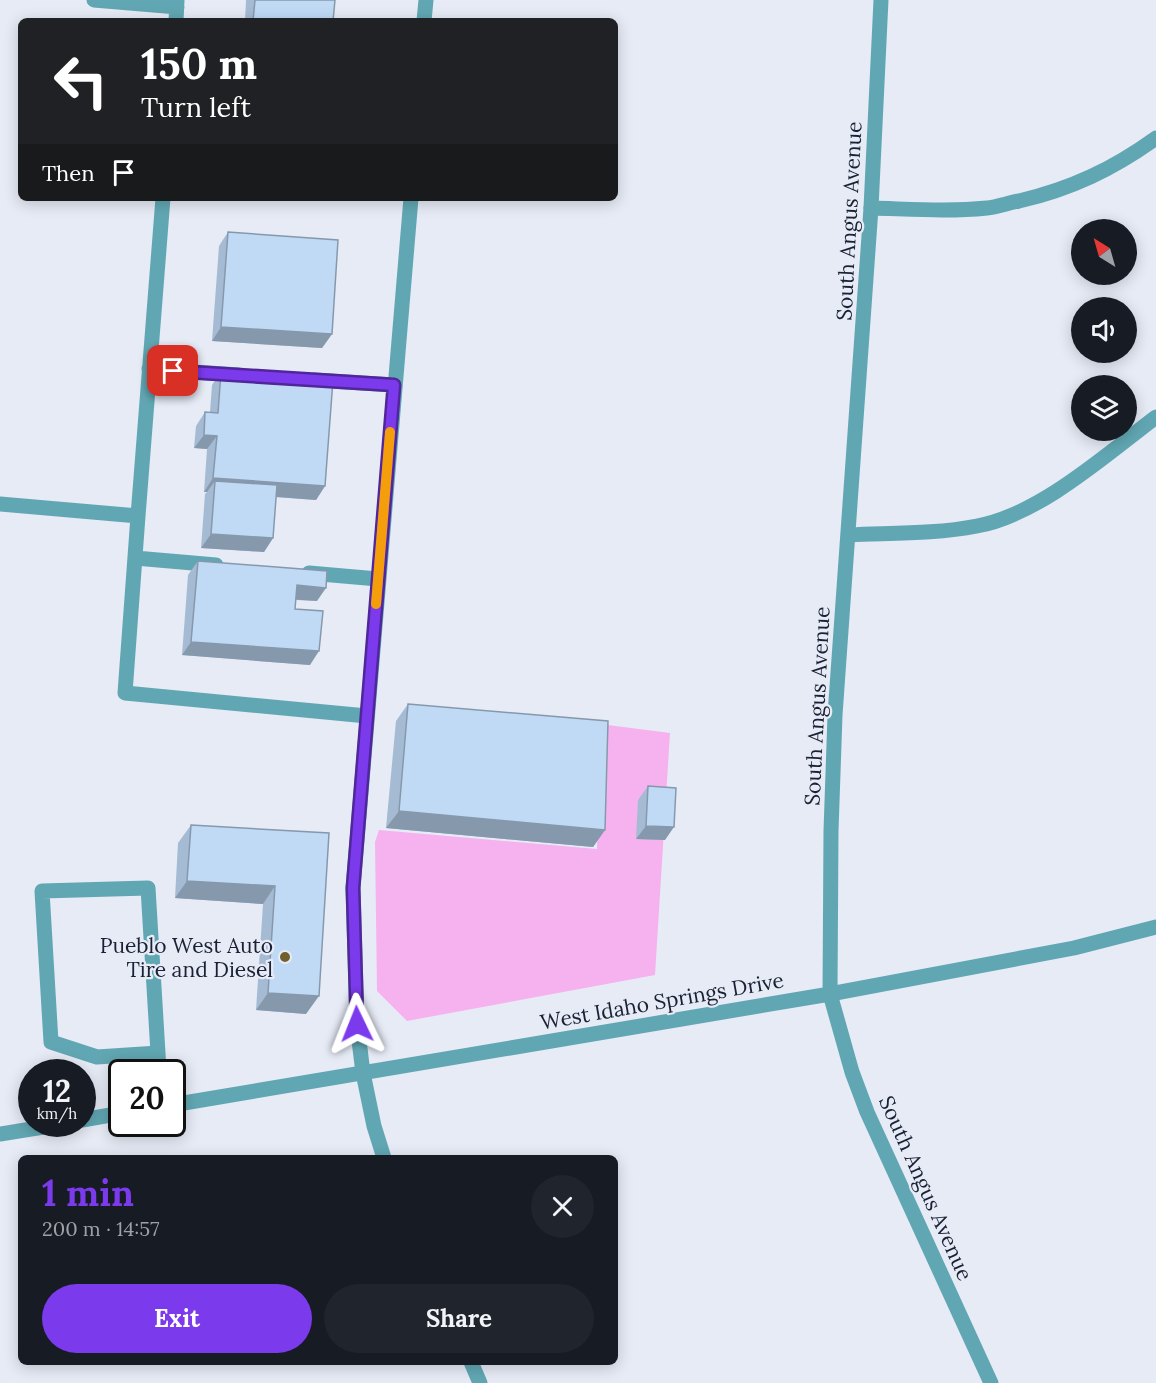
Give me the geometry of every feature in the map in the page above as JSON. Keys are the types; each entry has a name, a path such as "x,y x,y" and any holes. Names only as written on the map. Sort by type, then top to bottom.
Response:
{"street":[{"path":"94,0 177,9"},
{"path":"424,18 426,0"},
{"name":"South Angus Avenue","path":"881,0 871,208 850,534 835,715 831,831 830,994 849,1063 867,1112 991,1383"},
{"path":"871,208 937,210 989,208 1040,196 1086,180 1130,156 1156,138"},
{"path":"163,201 125,693 367,716"},
{"path":"383,1155 374,1126 363,1072 357,1024 353,888 411,201"},
{"path":"149,369 256,376"},
{"path":"303,380 394,385"},
{"path":"850,534 979,526 1011,515 1040,501 1082,473 1156,417"},
{"path":"0,504 138,516"},
{"path":"135,558 235,566"},
{"path":"290,571 378,579"},
{"path":"158,1053 97,1057 51,1042 42,891 148,888 158,1053 158,1059"},
{"name":"West Idaho Springs Drive","path":"186,1103 830,994 1074,948 1156,927"},
{"path":"0,1134 18,1131"},
{"path":"472,1365 480,1383"}],"shaded area":[{"path":"600,724 670,733 655,975 407,1021 377,991 375,842 379,830 597,849"}],"building":[{"path":"255,0 335,0 333,18 253,18"},
{"path":"228,232 338,240 332,334 221,327"},
{"path":"221,372 333,380 325,486 213,478 217,436 204,435 205,412 218,413"},
{"path":"215,481 277,485 273,538 211,534"},
{"path":"198,561 327,571 326,588 297,585 295,609 323,611 319,651 191,642"},
{"path":"408,704 608,721 605,830 399,811"},
{"path":"648,786 676,788 674,827 646,826"},
{"name":"Pueblo West Auto Tire and Diesel","path":"191,825 329,833 319,996 268,993 275,886 187,881"}],"slow traffic":[{"path":"376,604 390,432"}],"place":[{"name":"Pueblo West Auto Tire and Diesel","path":"285,957"}],"route":[{"path":"173,371 394,385 353,888 357,1024"}]}
